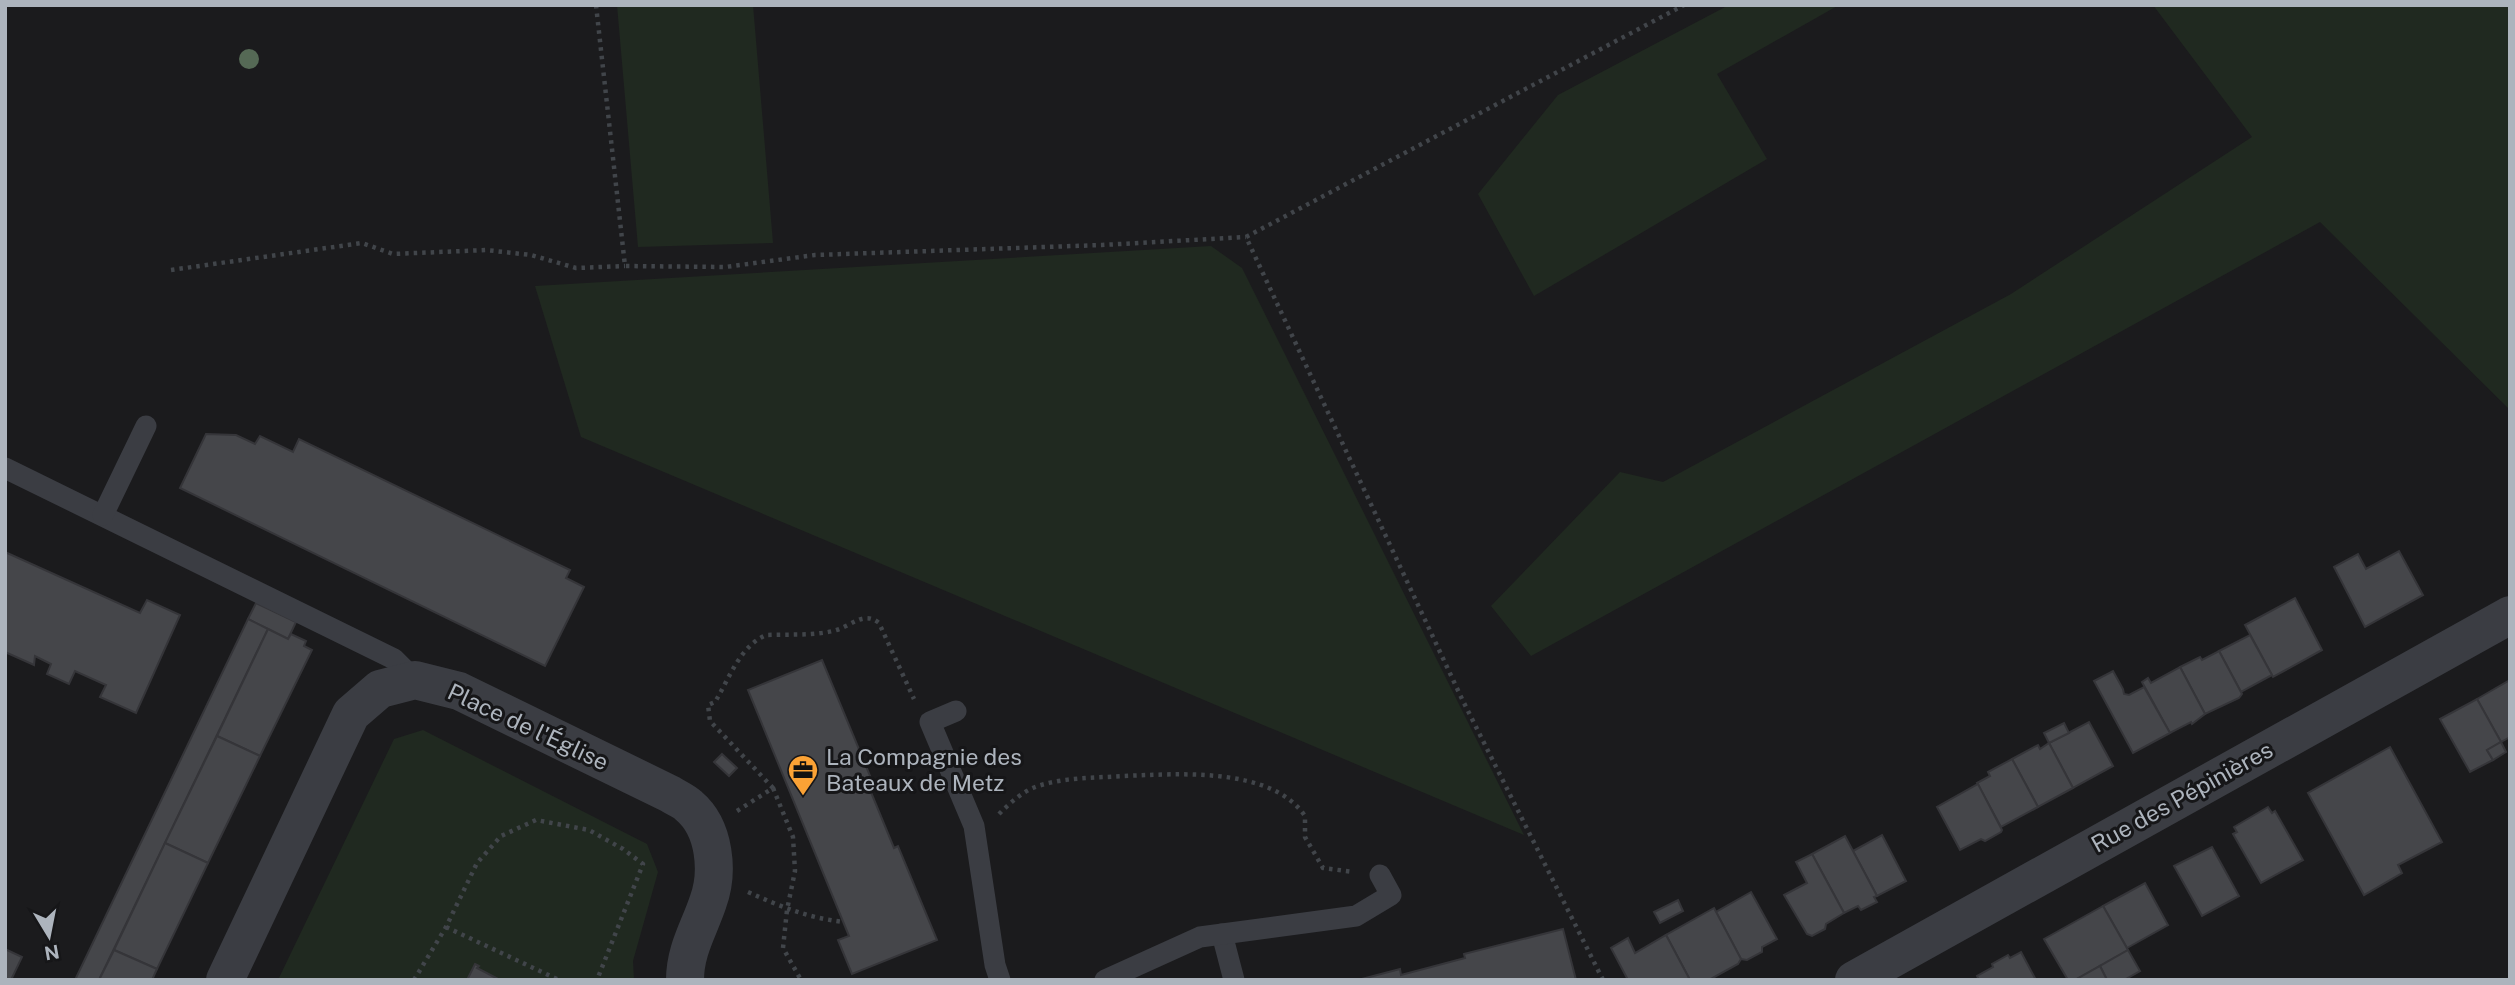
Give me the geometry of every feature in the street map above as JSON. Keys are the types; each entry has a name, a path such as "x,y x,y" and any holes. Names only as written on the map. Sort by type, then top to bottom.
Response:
{"street":[{"name":"Rue des Pépinières","path":"1854,980 2510,615"},
{"name":"Place de l'Église","path":"225,980 351,714 380,689 415,680 459,691 670,794 690,807 706,831 713,855 714,879 709,901 685,961 685,980"}],"lane":[{"path":"103,515 146,426"},
{"path":"5,468 394,659 415,680"},
{"path":"956,711 930,722 974,826 995,965 1000,980"},
{"path":"1105,980 1200,937 1356,916 1391,895 1380,875"},
{"path":"1222,934 1234,980"}],"path":[{"path":"596,5 625,266"},
{"path":"171,270 362,243 393,254 486,250 531,256 576,268 725,267 815,254 1102,245 1247,237 1684,5"},
{"path":"1247,237 1462,699 1603,980"},
{"path":"801,980 783,948 786,910 795,871 793,837 773,788 709,721 708,705 715,702 748,647 766,635 834,631 864,617 872,618 879,624 910,693 930,722"},
{"path":"974,826 996,817 1025,792 1048,784 1076,779 1178,774 1224,778 1254,783 1284,795 1300,809 1305,816 1305,837 1323,868 1380,875"},
{"path":"706,831 773,788"},
{"path":"414,980 446,927 477,863 501,836 536,820 589,830 643,864 597,980"},
{"path":"714,879 786,910 818,919 843,922"},
{"path":"446,927 559,980"}],"shaded area":[{"path":"617,5 753,5 773,243 638,247"},
{"path":"1729,5 1839,5 1717,74 1767,159 1534,296 1478,194 1558,95"},
{"path":"2153,5 2510,5 2510,410 2320,222 1531,656 1491,606 1620,472 1663,482 2011,294 2252,137"},
{"path":"1211,246 1242,268 1524,835 581,437 535,286"},
{"path":"423,730 647,844 658,872 633,961 634,980 278,980 394,739"}],"building":[{"path":"206,434 236,435 255,444 260,436 293,452 299,439 570,570 566,578 584,587 545,666 180,488"},
{"path":"2399,551 2423,595 2365,627 2334,567 2358,554 2366,569"},
{"path":"5,552 140,613 147,600 180,615 136,713 100,697 106,685 75,671 69,684 47,674 51,664 35,656 34,665 5,652"},
{"path":"2295,598 2322,650 2273,677 2245,625"},
{"path":"256,603 296,622 288,639 248,619"},
{"path":"248,619 268,629 99,980 75,980"},
{"path":"268,629 288,639 291,634 306,641 304,646 312,650 260,756 217,736"},
{"path":"2250,635 2272,675 2241,692 2219,651"},
{"path":"2219,651 2242,694 2205,714 2180,667"},
{"path":"822,660 873,783 868,785 894,848 898,846 937,940 852,974 838,940 849,936 748,690"},
{"path":"2180,667 2205,714 2192,724 2191,722 2170,733 2142,682 2148,678 2151,683"},
{"path":"2113,671 2124,694 2129,695 2144,687 2170,733 2133,753 2094,681"},
{"path":"2510,680 2510,737 2501,742 2477,699"},
{"path":"2477,699 2501,742 2487,750 2493,760 2470,772 2440,719"},
{"path":"2089,722 2113,766 2073,788 2049,743"},
{"path":"2064,723 2069,733 2049,743 2044,733"},
{"path":"217,736 260,756 208,863 165,843"},
{"path":"2501,742 2506,752 2493,760 2487,750"},
{"path":"2049,743 2073,788 2038,807 2012,759 2038,745 2040,749"},
{"path":"2390,747 2442,842 2398,865 2402,873 2364,895 2308,793"},
{"path":"722,754 737,768 729,776 714,762"},
{"path":"2012,759 2038,807 2001,827 1977,783 1990,776 1988,772"},
{"path":"1978,784 2002,830 1985,841 1981,839 1960,850 1937,807"},
{"path":"2268,807 2272,813 2275,811 2303,860 2261,883 2233,834 2237,832 2234,827"},
{"path":"1882,835 1906,881 1877,896 1853,851"},
{"path":"1845,836 1877,896 1874,897 1877,902 1861,910 1858,906 1844,913 1812,854"},
{"path":"165,843 208,863 157,969 114,950"},
{"path":"2212,847 2239,896 2202,916 2174,866"},
{"path":"1812,854 1844,913 1812,936 1807,934 1784,895 1807,883 1796,862"},
{"path":"2145,883 2168,925 2127,948 2103,906"},
{"path":"1751,892 1777,939 1747,960 1741,959 1716,912"},
{"path":"1678,900 1683,911 1660,923 1654,912"},
{"path":"2103,906 2128,950 2075,980 2068,980 2044,939"},
{"path":"1714,908 1741,959 1738,964 1709,980 1690,980 1666,935"},
{"path":"1563,929 1576,980 1358,980 1400,969 1401,975 1465,958 1464,954"},
{"path":"1666,935 1690,980 1628,980 1611,948 1628,938 1635,953"},
{"path":"5,949 22,957 11,980 5,980"},
{"path":"114,950 157,969 152,980 99,980"},
{"path":"2128,950 2140,971 2124,980 2107,980 2100,966"},
{"path":"2021,952 2036,980 1979,980 1977,976 1993,967 1992,964 2008,955 2010,958"},
{"path":"475,964 479,966 477,968 500,980 467,980"},
{"path":"2100,966 2107,980 2075,980"}],"place":[{"name":"La Compagnie des Bateaux de Metz","path":"803,797"}]}
